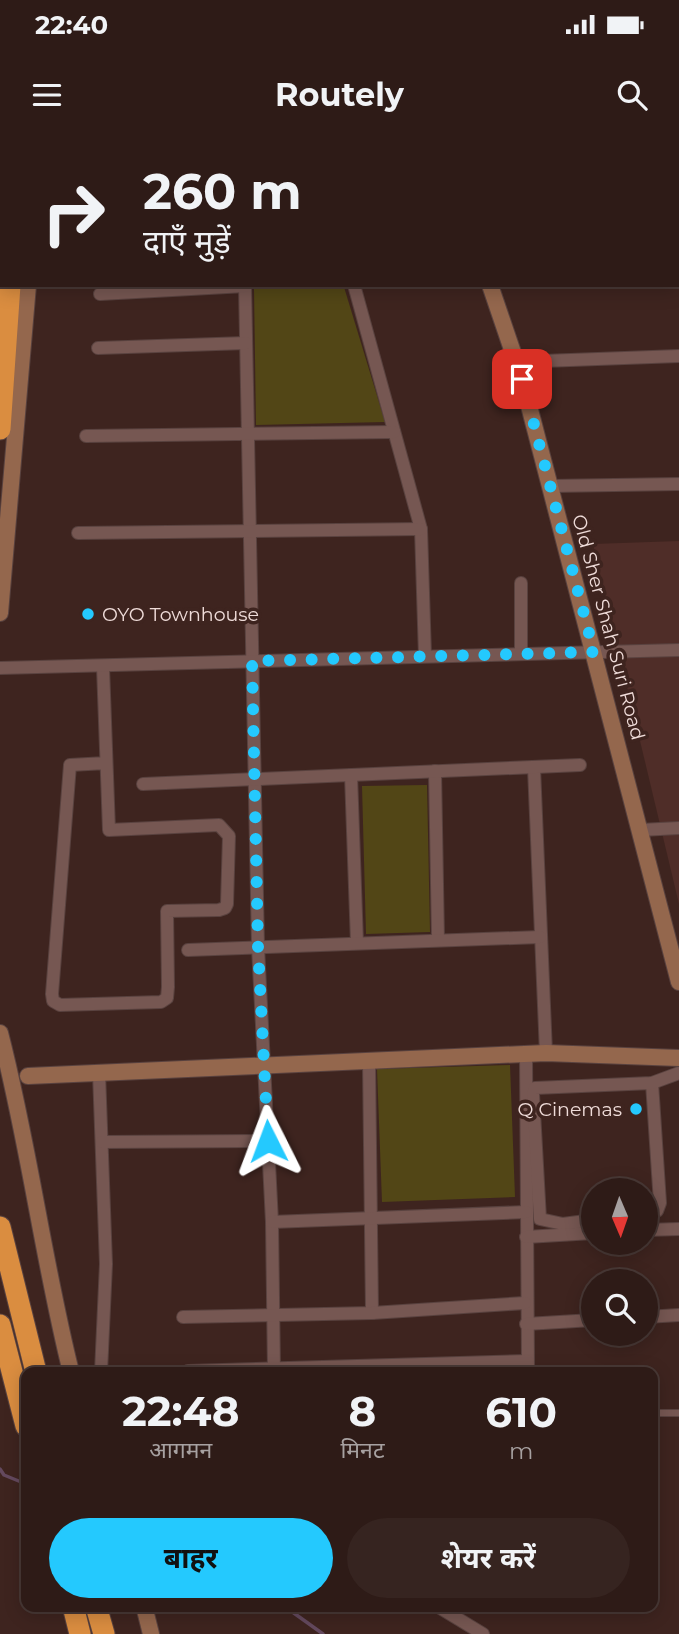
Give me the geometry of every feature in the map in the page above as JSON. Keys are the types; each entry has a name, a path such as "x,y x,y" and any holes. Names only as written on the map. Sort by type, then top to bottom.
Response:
{"highway":[{"path":"0,429 10,287"},
{"path":"0,1227 35,1367"},
{"path":"0,1325 21,1407"},
{"path":"74,1612 80,1634"},
{"path":"98,1612 104,1634"}],"street":[{"path":"0,612 28,287"},
{"path":"100,294 227,287"},
{"path":"245,287 258,947 268,1141 274,1367"},
{"path":"355,287 421,529 425,656"},
{"name":"Old Sher Shah Suri Road","path":"491,287 516,362 550,486 679,982"},
{"path":"98,348 246,343"},
{"path":"516,362 679,356"},
{"path":"86,436 394,432"},
{"path":"550,486 679,484"},
{"path":"78,533 421,529"},
{"path":"521,583 521,654"},
{"path":"0,668 679,650"},
{"path":"103,667 109,830 219,825 225,828 229,836 226,904 225,908 219,910 167,911 168,987 167,998 161,1002 60,1005 53,1001 52,994 70,765 106,763"},
{"path":"143,784 580,765"},
{"path":"534,768 547,1053"},
{"path":"435,771 438,940"},
{"path":"351,775 357,943"},
{"path":"641,830 679,828"},
{"path":"188,950 540,937"},
{"path":"0,1033 11,1074 51,1293 70,1367"},
{"path":"28,1076 547,1053 679,1058"},
{"path":"464,1367 528,1366 525,1303 526,1054"},
{"path":"369,1061 372,1313"},
{"path":"99,1073 106,1264 101,1367"},
{"path":"581,1222 563,1224 540,1219 533,1094 536,1088 652,1083 679,1073"},
{"path":"652,1083 660,1203 658,1208"},
{"path":"102,1142 268,1141"},
{"path":"271,1222 526,1212"},
{"path":"658,1230 679,1229"},
{"path":"526,1237 581,1234"},
{"path":"183,1317 372,1313 525,1303"},
{"path":"658,1316 679,1315"},
{"path":"526,1324 581,1321"},
{"path":"146,1612 151,1634"},
{"path":"448,1612 483,1634"}],"lane":[{"path":"660,1413 679,1413"}],"shaded area":[{"path":"344,287 385,422 256,425 254,289"},
{"path":"679,541 679,904 593,544"},
{"path":"427,785 430,932 366,934 362,786"},
{"path":"510,1065 515,1197 382,1202 377,1069"}],"waterway":[{"path":"0,1469 4,1475 21,1482"},
{"path":"292,1612 323,1634"}],"place":[{"name":"OYO Townhouse","path":"88,614"},
{"name":"Q Cinemas","path":"636,1109"}],"route":[{"path":"268,1141 258,947 252,661 594,652 522,379"}]}
